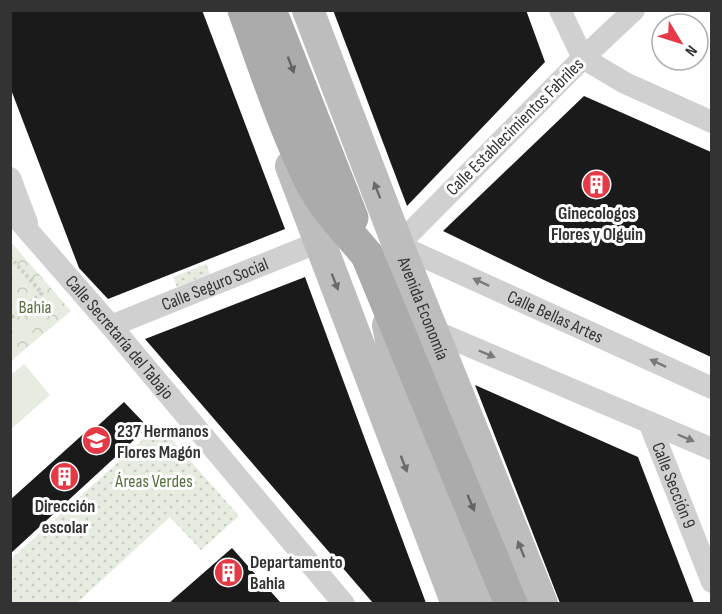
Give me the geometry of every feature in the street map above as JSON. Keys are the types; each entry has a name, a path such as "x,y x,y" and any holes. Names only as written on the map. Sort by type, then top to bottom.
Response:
{"main road":[{"path":"234,10 319,242 457,603"},
{"path":"244,10 280,110 312,183 328,208 367,255"},
{"path":"270,10 367,255 511,603"},
{"name":"Avenida Economía","path":"308,10 398,245 542,603"},
{"path":"398,245 386,314 396,368 486,603"}],"street":[{"path":"560,10 583,58 625,83 711,122"},
{"name":"Calle Establecimientos Fabriles","path":"398,245 583,58 634,10"},
{"path":"10,178 31,233"},
{"name":"Calle Secretaría del Tabajo","path":"10,210 111,326 344,603"},
{"name":"Calle Seguro Social","path":"111,326 319,242"},
{"name":"Calle Bellas Artes","path":"398,245 711,388"},
{"path":"434,331 711,449"},
{"name":"Calle Sección 9","path":"649,422 711,582"}],"path":[{"path":"10,257 42,293 10,319"}],"green space":[{"name":"Bahia","path":"11,242 71,311 10,361"},
{"path":"206,264 210,274 177,287 173,277"},
{"path":"24,364 50,395 11,429 11,375"},
{"name":"Áreas Verdes","path":"159,425 239,516 201,550 170,517 77,603 11,603 11,559"}],"building":[{"path":"10,10 202,10 285,229 108,299 79,268 10,87"},
{"path":"333,10 526,10 545,62 407,206"},
{"path":"584,96 711,152 711,357 443,231"},
{"path":"305,277 426,603 373,603 145,339"},
{"path":"475,385 638,457 694,603 560,603"},
{"name":"Dirección escolar","path":"124,402 148,427 10,554 10,500 90,428 92,431"},
{"name":"Departamento Bahia","path":"232,548 281,603 169,603"}],"place":[{"name":"Ginecologos Flores y Olguin","path":"597,184"},
{"name":"237 Hermanos Flores Magón","path":"96,441"},
{"name":"Dirección escolar","path":"65,477"},
{"name":"Departamento Bahia","path":"229,572"}]}
